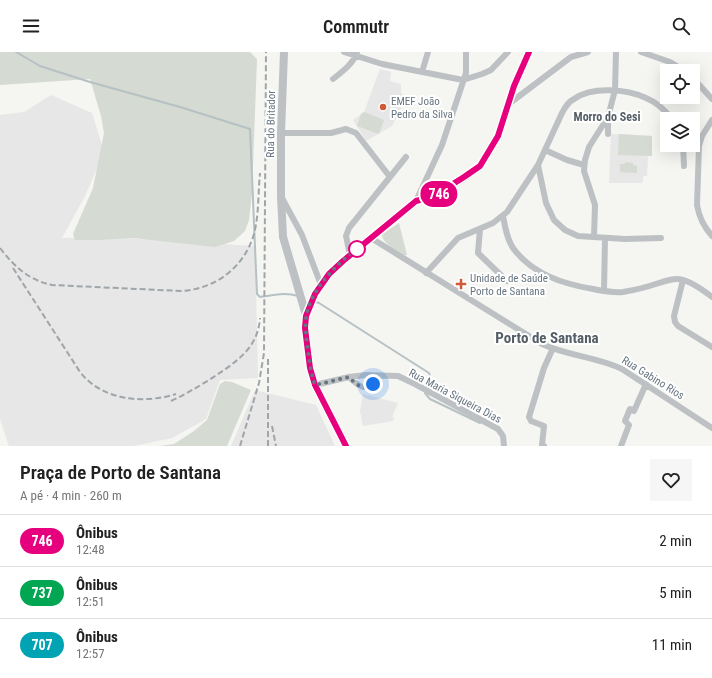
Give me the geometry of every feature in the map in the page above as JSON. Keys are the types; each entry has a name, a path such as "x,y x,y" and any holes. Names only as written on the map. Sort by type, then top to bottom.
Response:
{"street":[{"name":"Rua do Britador","path":"284,52 281,133 281,197 283,237 306,316"},
{"path":"344,52 356,54 382,64 463,80 491,70 508,52"},
{"path":"422,72 428,52"},
{"path":"416,201 442,145 466,73 466,52"},
{"path":"346,446 315,385 309,362 305,328 306,316 313,298 320,285 329,274 416,201 434,196 480,166 498,136 510,103 514,86 529,52"},
{"path":"510,103 571,57 588,52"},
{"path":"608,134 608,117 615,90 616,52"},
{"path":"641,52 654,54 673,64"},
{"path":"333,79 342,72 356,54"},
{"path":"700,86 712,99"},
{"path":"426,273 458,238 493,223 503,216 538,165 562,113 574,98 596,91 615,90 646,98 658,105 665,112"},
{"path":"594,237 595,205 584,171 584,165 589,147 608,117"},
{"path":"712,120 702,136 699,146 697,205 698,212 712,236"},
{"path":"281,133 332,133 346,129 356,133 390,177"},
{"path":"545,150 567,160 584,165"},
{"path":"683,152 684,166"},
{"path":"350,255 346,240 347,232 368,203 406,157"},
{"path":"538,165 546,203 554,220 565,230 578,236 605,238 661,238"},
{"name":"Rua do Britador","path":"281,197 302,235 320,285"},
{"path":"503,216 507,236 513,248 523,259 540,272 559,282 604,291 621,292 636,290 678,278 701,288 712,297"},
{"path":"480,229 478,254 507,281"},
{"name":"Rua Gabino Rios","path":"371,238 536,340 553,348 614,365 646,384 712,428"},
{"path":"604,291 605,238"},
{"path":"683,280 674,316 675,322 678,326 712,347"},
{"path":"544,446 542,445 542,439 544,426 531,421 529,417 544,368 553,348"},
{"name":"Rua Maria Siqueira Dias","path":"315,385 349,377 366,375 398,376 416,384 494,426 501,432 504,446"},
{"path":"349,377 358,386 367,387 373,384 377,376"},
{"path":"620,446 629,425 625,421 630,410 634,411 646,384"}],"shaded area":[{"path":"0,52 250,52 257,59 252,193 249,220 245,231 234,241 215,247 133,238 75,240 73,234 93,188 104,133 101,116 90,79 0,85"},
{"name":"EMEF João Pedro da Silva","path":"380,69 391,72 390,81 401,84 401,93 405,95 402,101 404,102 392,126 366,141 353,120 364,112"},
{"path":"51,95 92,113 104,152 85,196 62,238 108,237 255,246 258,378 220,380 206,419 172,438 134,446 9,446 0,419 0,115 24,112"},
{"path":"364,112 384,120 379,134 357,126 361,114"},
{"path":"611,134 652,136 652,156 648,156 647,176 643,176 642,183 609,183"},
{"path":"619,134 652,136 652,156 618,155"},
{"path":"625,162 633,163 633,165 637,166 637,173 620,172 620,164 625,164"},
{"path":"399,223 407,255 404,255 387,244 384,241 382,234"},
{"path":"225,381 232,382 251,390 227,446 160,446 174,444 194,431 207,420 220,384"},
{"path":"255,390 316,405 335,446 231,446"},
{"path":"363,394 398,403 392,417 394,417 393,421 363,426 360,411"}],"waterway":[{"path":"16,52 40,66 250,129 257,294 260,297 284,294 298,296"},
{"path":"313,301 319,303 429,373 430,376 425,393 430,399 480,423"}],"railway":[{"path":"240,446 259,383 264,353 266,52"},
{"path":"0,248 16,266 29,276 43,283 52,285 181,291 205,286 216,281 235,266 243,257 249,246 254,234 257,219 260,173"},
{"path":"13,268 80,372 89,382 100,389 124,398 150,399 176,394"},
{"path":"171,401 209,380 243,355 255,339 260,318"},
{"path":"268,356 268,446"},
{"path":"272,426 276,446"}],"bus line":[{"name":"746","path":"346,446 315,385 310,368 305,328 306,316 311,302 320,285 329,274 416,201 434,196 480,166 498,136 510,103 514,86 529,52"}],"place":[{"name":"EMEF João Pedro da Silva","path":"383,107"},
{"name":"Unidade de Saúde Porto de Santana","path":"461,284"}],"district":[{"name":"Morro do Sesi","path":"607,117"},
{"name":"Porto de Santana","path":"547,338"}],"route":[{"path":"357,249 359,247 329,274 320,285 311,302 306,316 305,328 309,362 315,385 349,377 361,387 371,386 373,384"}]}
